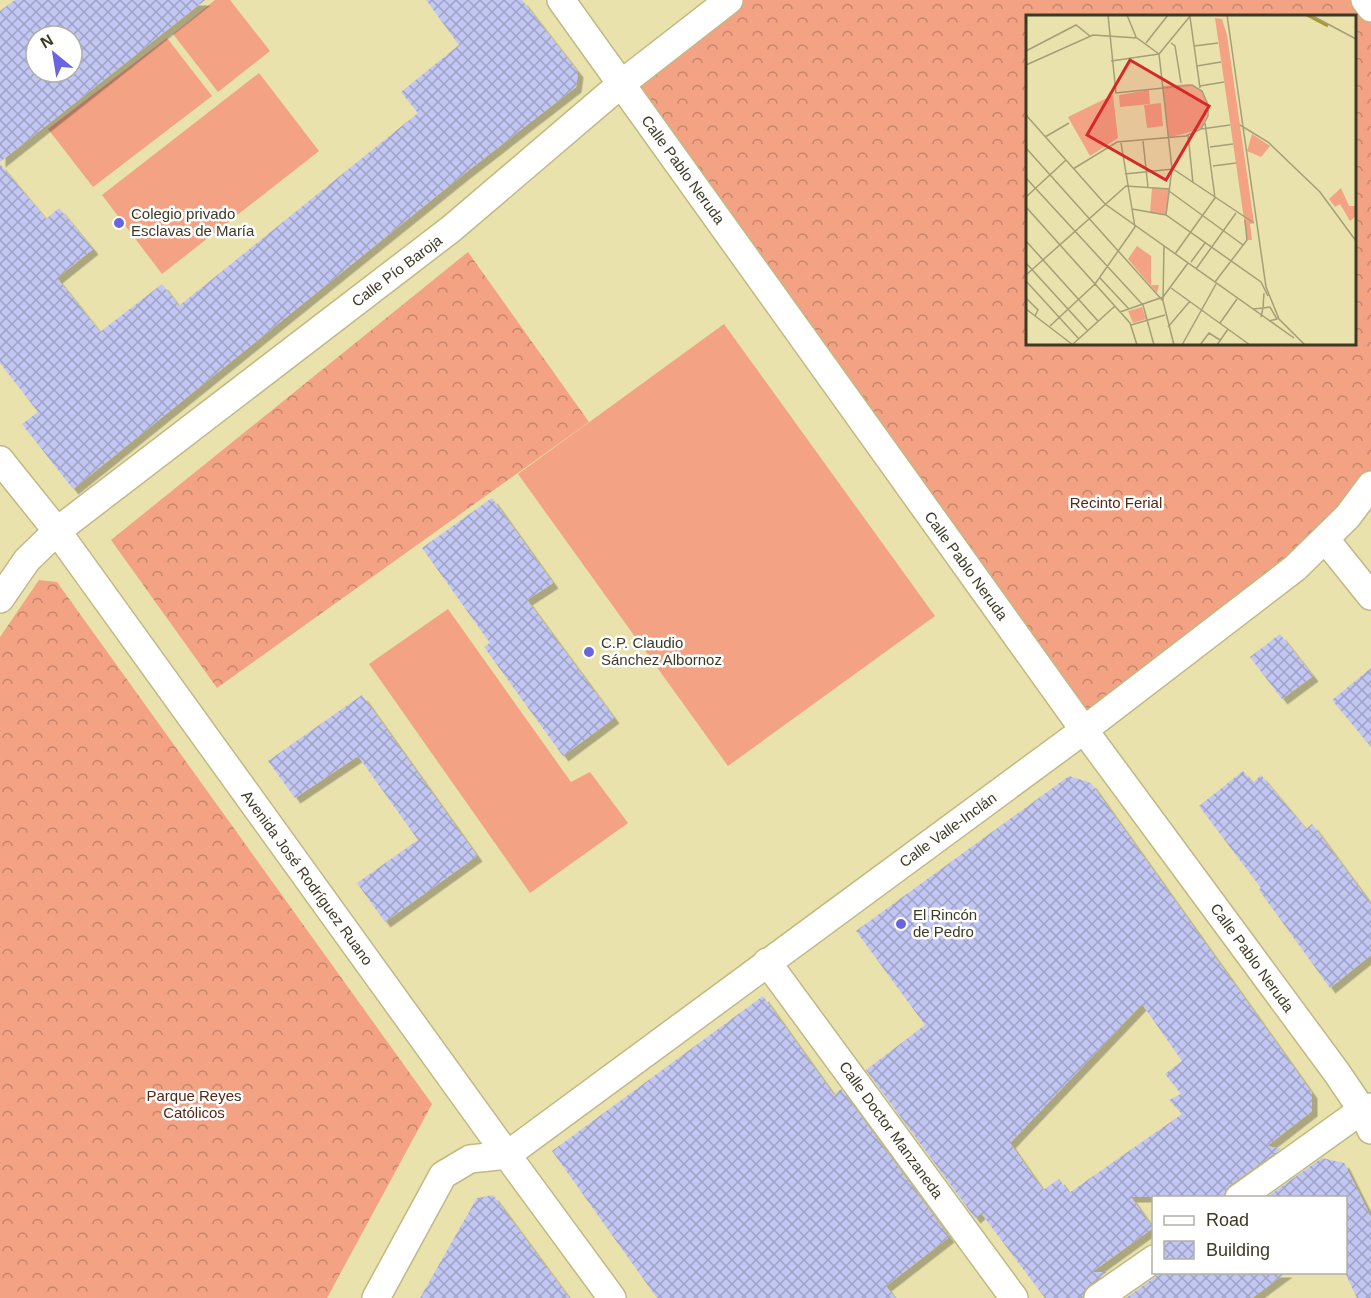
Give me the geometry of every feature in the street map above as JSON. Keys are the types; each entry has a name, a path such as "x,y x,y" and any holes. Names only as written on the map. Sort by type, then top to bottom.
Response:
{"street":[{"name":"Calle Pablo Neruda","path":"561,0 1084,730 1368,1115"},
{"name":"Calle Pío Baroja","path":"0,599 27,560 57,531 451,229 621,84 729,0"},
{"path":"1365,0 1371,8"},
{"name":"Avenida José Rodríguez Ruano","path":"0,460 57,531 612,1298"},
{"name":"Calle Valle-Inclán","path":"507,1155 1084,730 1295,568 1348,516 1371,485"},
{"path":"1326,540 1371,596"},
{"name":"Calle Doctor Manzaneda","path":"767,962 1014,1298"},
{"path":"1241,1196 1368,1115"},
{"path":"376,1298 443,1175 470,1159 507,1155"},
{"path":"1098,1298 1152,1259"}],"green space":[{"path":"215,0 230,0 270,51 218,92 173,34"},
{"name":"Recinto Ferial","path":"729,0 1365,0 1371,8 1371,485 1348,516 1084,730 621,84"},
{"path":"167,38 212,96 93,187 48,129"},
{"path":"259,73 319,151 162,274 102,195"},
{"path":"468,252 589,422 217,688 111,540"},
{"path":"724,324 935,616 728,766 518,474"},
{"name":"Parque Reyes Católicos","path":"39,580 57,582 432,1104 327,1298 0,1298 0,637"},
{"path":"448,609 571,782 590,772 628,823 530,893 369,664"}],"building":[{"path":"15,0 205,0 0,162 0,11"},
{"path":"426,0 522,0 578,72 576,87 465,173 73,489 22,424 38,412 0,363 0,164 46,219 59,208 93,249 57,278 100,332 162,284 179,306 418,113 401,92 459,45"},
{"path":"492,498 553,583 527,600 614,718 563,756 484,647 490,643 422,548"},
{"path":"1280,634 1313,676 1282,699 1250,657"},
{"path":"1371,668 1371,747 1332,700"},
{"path":"362,695 477,856 385,922 357,883 418,840 358,756 295,798 268,761"},
{"path":"1243,771 1253,783 1261,775 1306,829 1312,824 1371,904 1371,955 1330,988 1259,890 1261,888 1199,806"},
{"path":"1069,776 1091,783 1312,1093 1312,1111 1267,1146 1281,1149 1230,1185 1224,1196 1131,1197 1152,1229 1092,1272 1107,1272 1089,1285 1082,1298 1045,1298 981,1213 975,1218 866,1070 925,1025 856,931","holes":["1142,1004 1182,1061 1165,1074 1181,1094 1169,1100 1182,1114 1069,1193 1059,1179 1043,1190 1010,1143"]},
{"path":"763,996 834,1095 841,1089 949,1237 886,1286 895,1298 657,1298 552,1151"},
{"path":"1322,1158 1344,1163 1371,1217 1371,1298 1357,1298 1346,1275 1347,1196 1268,1196"},
{"path":"493,1195 569,1298 420,1298 477,1198"},
{"path":"1159,1274 1284,1274 1252,1298 1126,1298"}],"place":[{"name":"Colegio privado Esclavas de María","path":"119,223"},
{"name":"C.P. Claudio Sánchez Albornoz","path":"589,652"},
{"name":"El Rincón de Pedro","path":"901,924"}]}
